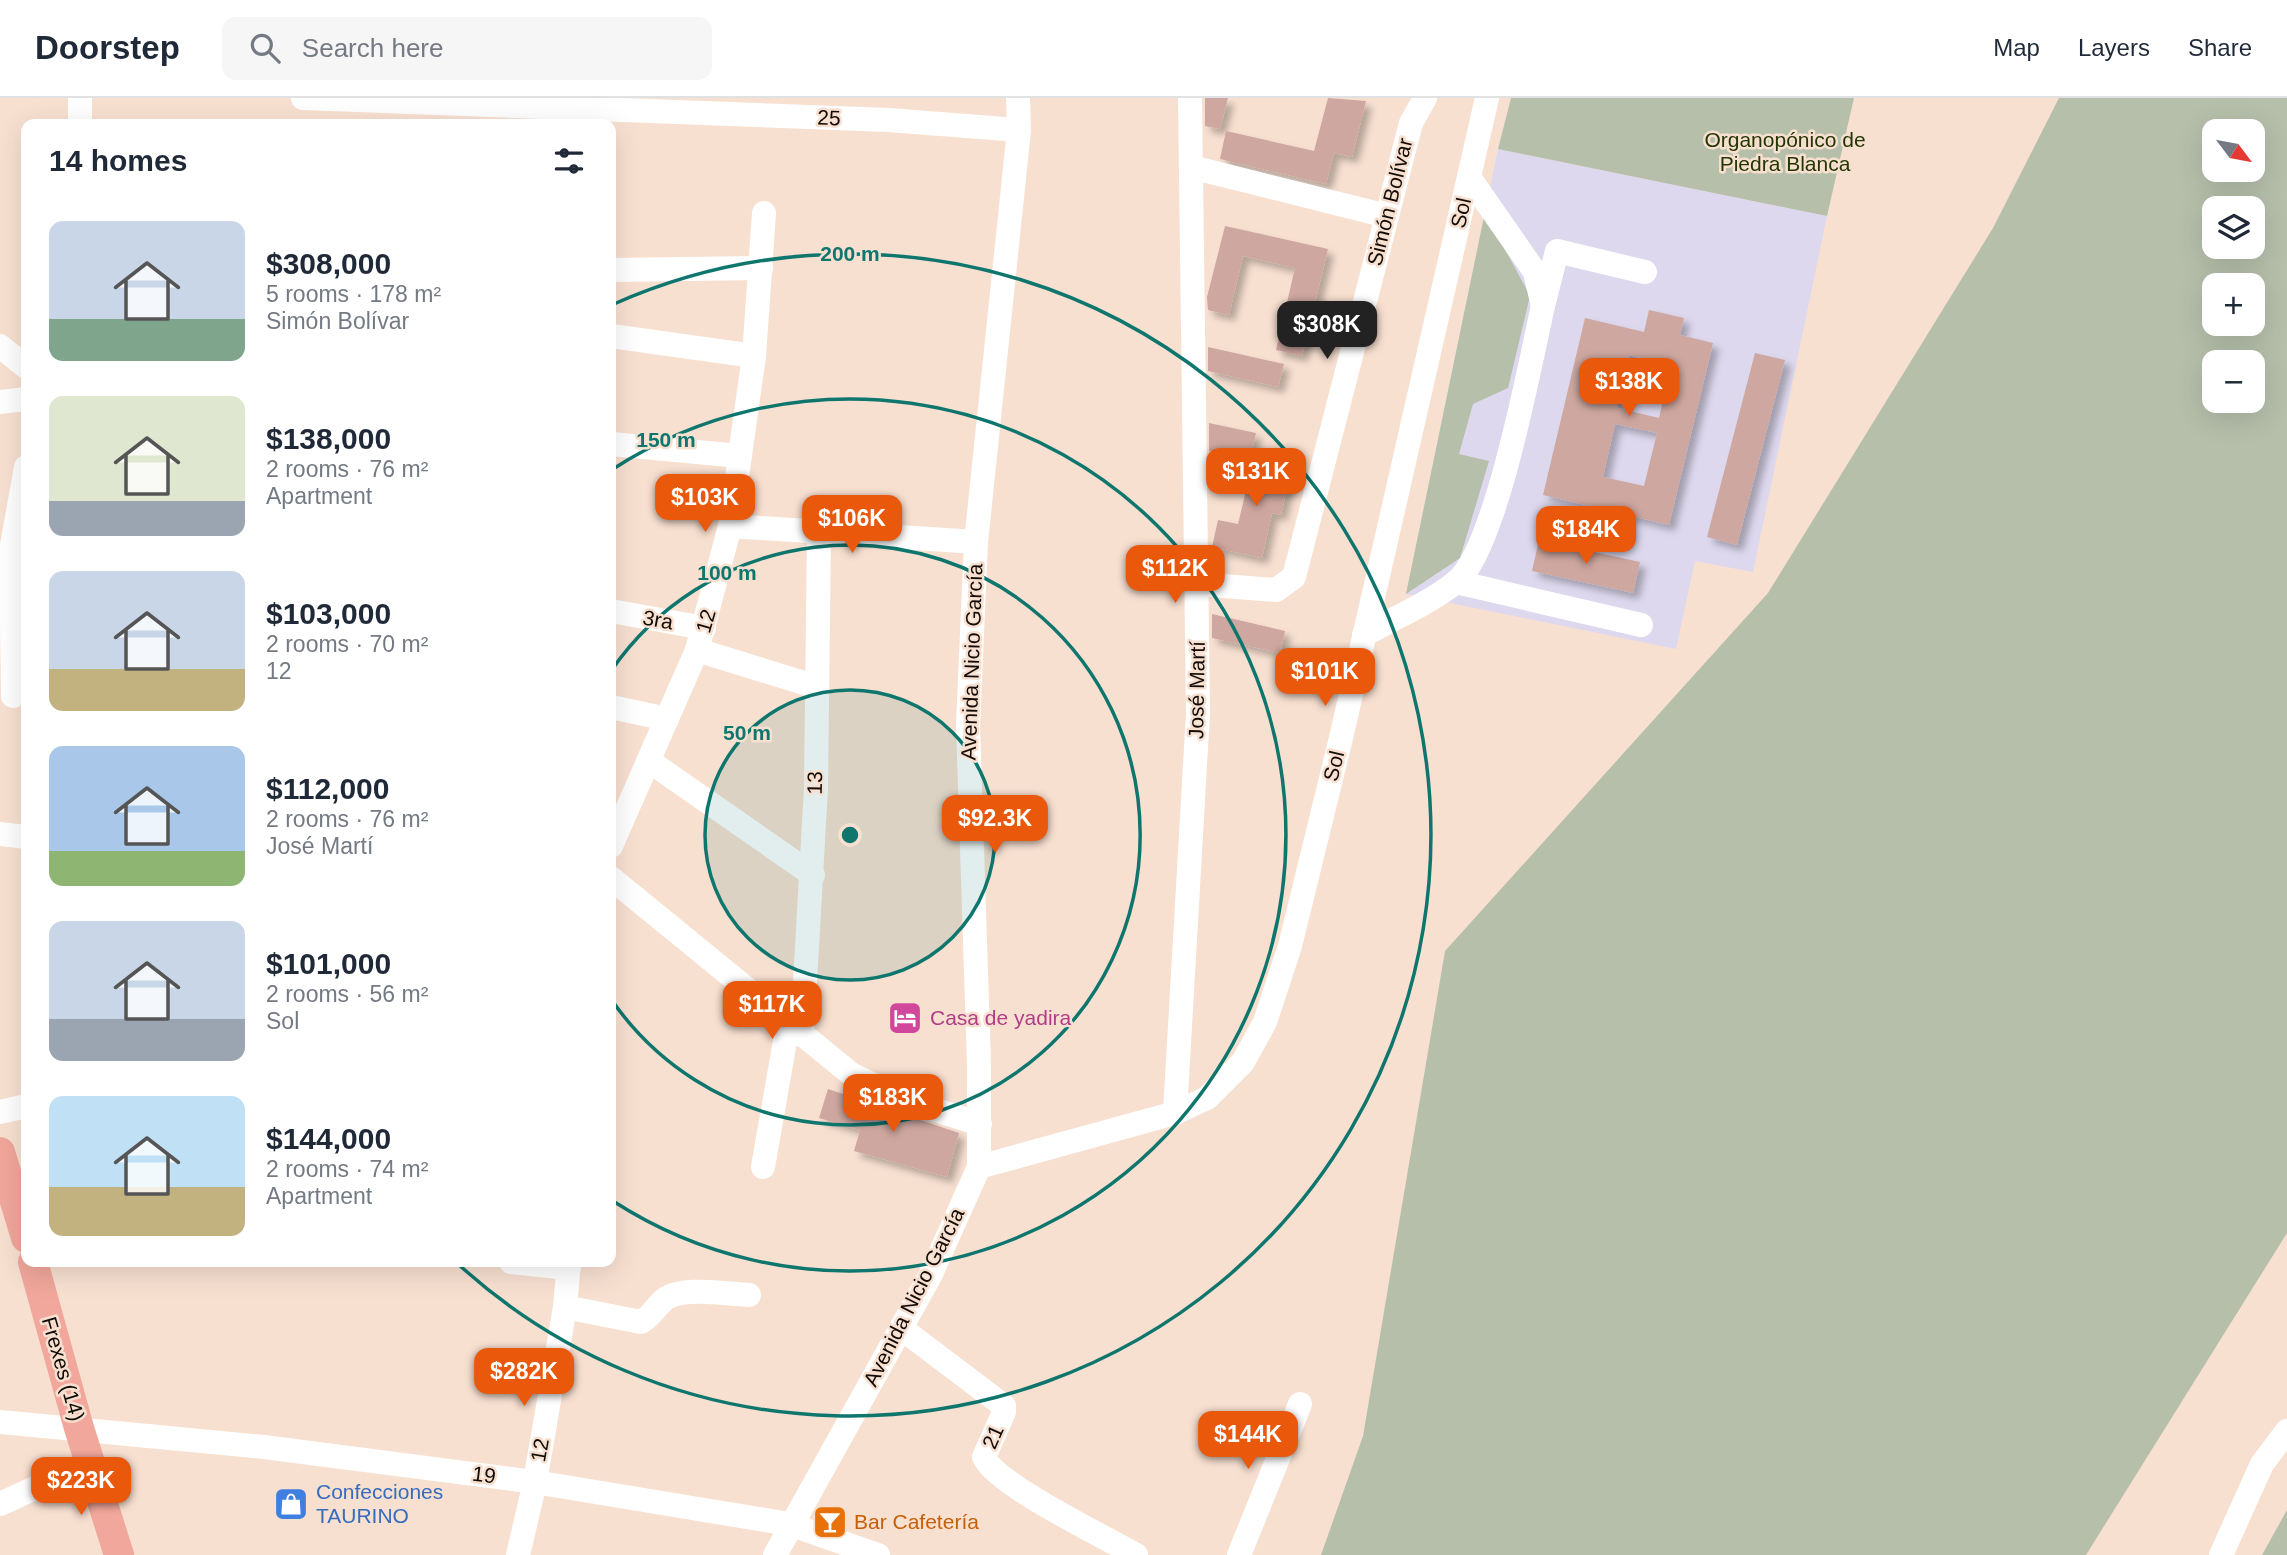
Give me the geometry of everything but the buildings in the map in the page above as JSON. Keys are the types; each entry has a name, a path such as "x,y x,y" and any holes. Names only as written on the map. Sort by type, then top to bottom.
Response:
{"main road":[{"path":"0,1152 21,1221"},
{"name":"Frexes (14)","path":"34,1267 79,1427 119,1555"}],"street":[{"path":"80,98 80,119"},
{"name":"25","path":"303,98 890,109 1019,130"},
{"name":"Avenida Nicio García","path":"775,1555 789,1524 930,1276 979,1167 968,725 976,542 1019,130 1018,98"},
{"name":"José Martí","path":"1175,1113 1198,713 1190,98"},
{"name":"Simón Bolívar","path":"1198,584 1276,590 1294,578 1410,122 1425,98"},
{"name":"Sol","path":"979,1167 1175,1113 1207,1098 1243,1062 1265,1023 1290,946 1487,98"},
{"path":"1191,167 1387,216"},
{"path":"1469,177 1535,272 1543,306"},
{"name":"12","path":"616,835 701,639 730,526 754,356 764,213"},
{"path":"1364,635 1456,582 1474,563 1491,520 1557,251 1645,272"},
{"path":"616,270 761,268"},
{"path":"616,337 754,356"},
{"path":"0,346 21,363"},
{"path":"0,402 21,400"},
{"path":"616,444 740,456"},
{"path":"13,697 13,551 21,499"},
{"path":"730,526 976,542"},
{"name":"13","path":"763,1167 795,1030 813,875 819,530"},
{"path":"1456,582 1641,625"},
{"name":"3ra","path":"616,613 701,639 817,687"},
{"path":"616,708 667,719"},
{"path":"649,761 813,875"},
{"path":"0,834 21,836"},
{"path":"616,882 851,1074 901,1099 980,1124"},
{"path":"0,1112 21,1107"},
{"name":"12","path":"518,1555 535,1482 565,1307 569,1267"},
{"path":"565,1307 641,1322 650,1317 664,1299 678,1292 750,1294"},
{"name":"21","path":"901,1328 1004,1406 984,1457 988,1466 1008,1482 1136,1555"},
{"path":"1239,1555 1300,1404"},
{"name":"19","path":"0,1422 79,1427 535,1482 789,1524 878,1555"},
{"path":"2221,1555 2262,1464 2287,1431"},
{"path":"0,1504 90,1463"}],"shaded area":[{"path":"1498,149 1827,216 1753,572 1695,561 1676,649 1406,594"}],"green space":[{"name":"Organopónico de Piedra Blanca","path":"1511,98 1854,98 1827,216 1498,149"},
{"path":"2059,98 2287,98 2287,1233 2086,1555 1321,1555 1363,1436 1445,951 1768,593 1993,228"},
{"path":"1485,212 1530,296 1508,388 1473,404 1459,454 1489,461 1460,558 1406,594"},
{"path":"2287,1510 2287,1555 2262,1555"}],"place":[{"name":"Casa de yadira","path":"905,1018"},
{"name":"Confecciones TAURINO","path":"291,1504"},
{"name":"Bar Cafetería","path":"830,1522"}]}
